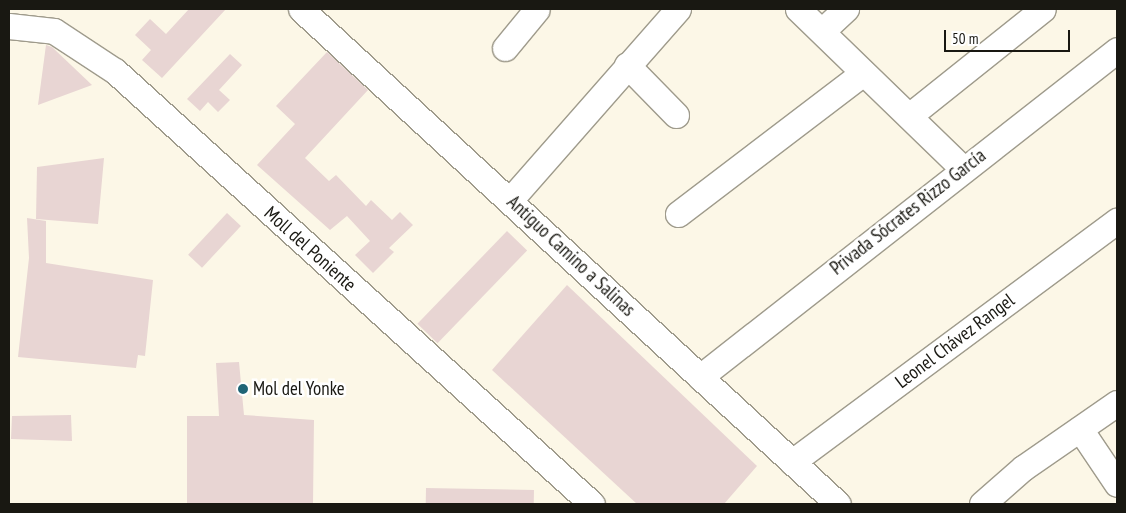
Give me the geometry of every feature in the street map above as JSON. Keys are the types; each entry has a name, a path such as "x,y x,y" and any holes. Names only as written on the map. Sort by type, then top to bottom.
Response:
{"street":[{"name":"Antiguo Camino a Salinas","path":"302,9 511,199 838,504"},
{"path":"505,48 537,9"},
{"path":"511,199 678,9"},
{"path":"798,9 963,169"},
{"path":"822,31 846,9"},
{"path":"909,116 1043,9"},
{"name":"Moll del Poniente","path":"9,30 54,31 115,71 592,504"},
{"name":"Privada Sócrates Rizzo García","path":"700,377 1117,50"},
{"path":"627,65 676,115"},
{"path":"678,214 863,73"},
{"name":"Leonel Chávez Rangel","path":"792,462 1117,221"},
{"path":"982,504 1023,468 1117,403"},
{"path":"1080,429 1117,484"}],"building":[{"path":"189,9 226,9 162,78 142,60 151,50 135,35 150,19 166,34"},
{"path":"46,45 52,47 92,85 38,105"},
{"path":"327,52 368,90 305,158 329,181 336,175 366,206 371,200 392,220 400,212 413,225 389,248 394,252 373,273 355,255 370,241 347,216 330,230 257,165 295,124 276,106"},
{"path":"230,54 242,65 219,90 230,100 218,112 208,102 200,111 187,99"},
{"path":"104,158 98,224 36,219 37,167"},
{"path":"227,213 241,226 202,268 188,255"},
{"path":"27,218 46,221 46,263 153,280 145,356 138,355 136,368 18,357 29,258"},
{"path":"507,231 527,250 438,343 417,324"},
{"path":"567,285 757,466 724,504 637,504 492,370"},
{"path":"239,362 244,415 314,420 313,504 187,504 187,416 219,416 216,363"},
{"path":"71,415 72,441 11,439 12,416"},
{"path":"426,488 534,490 534,504 426,504"}],"place":[{"name":"Mol del Yonke","path":"243,389"}]}
